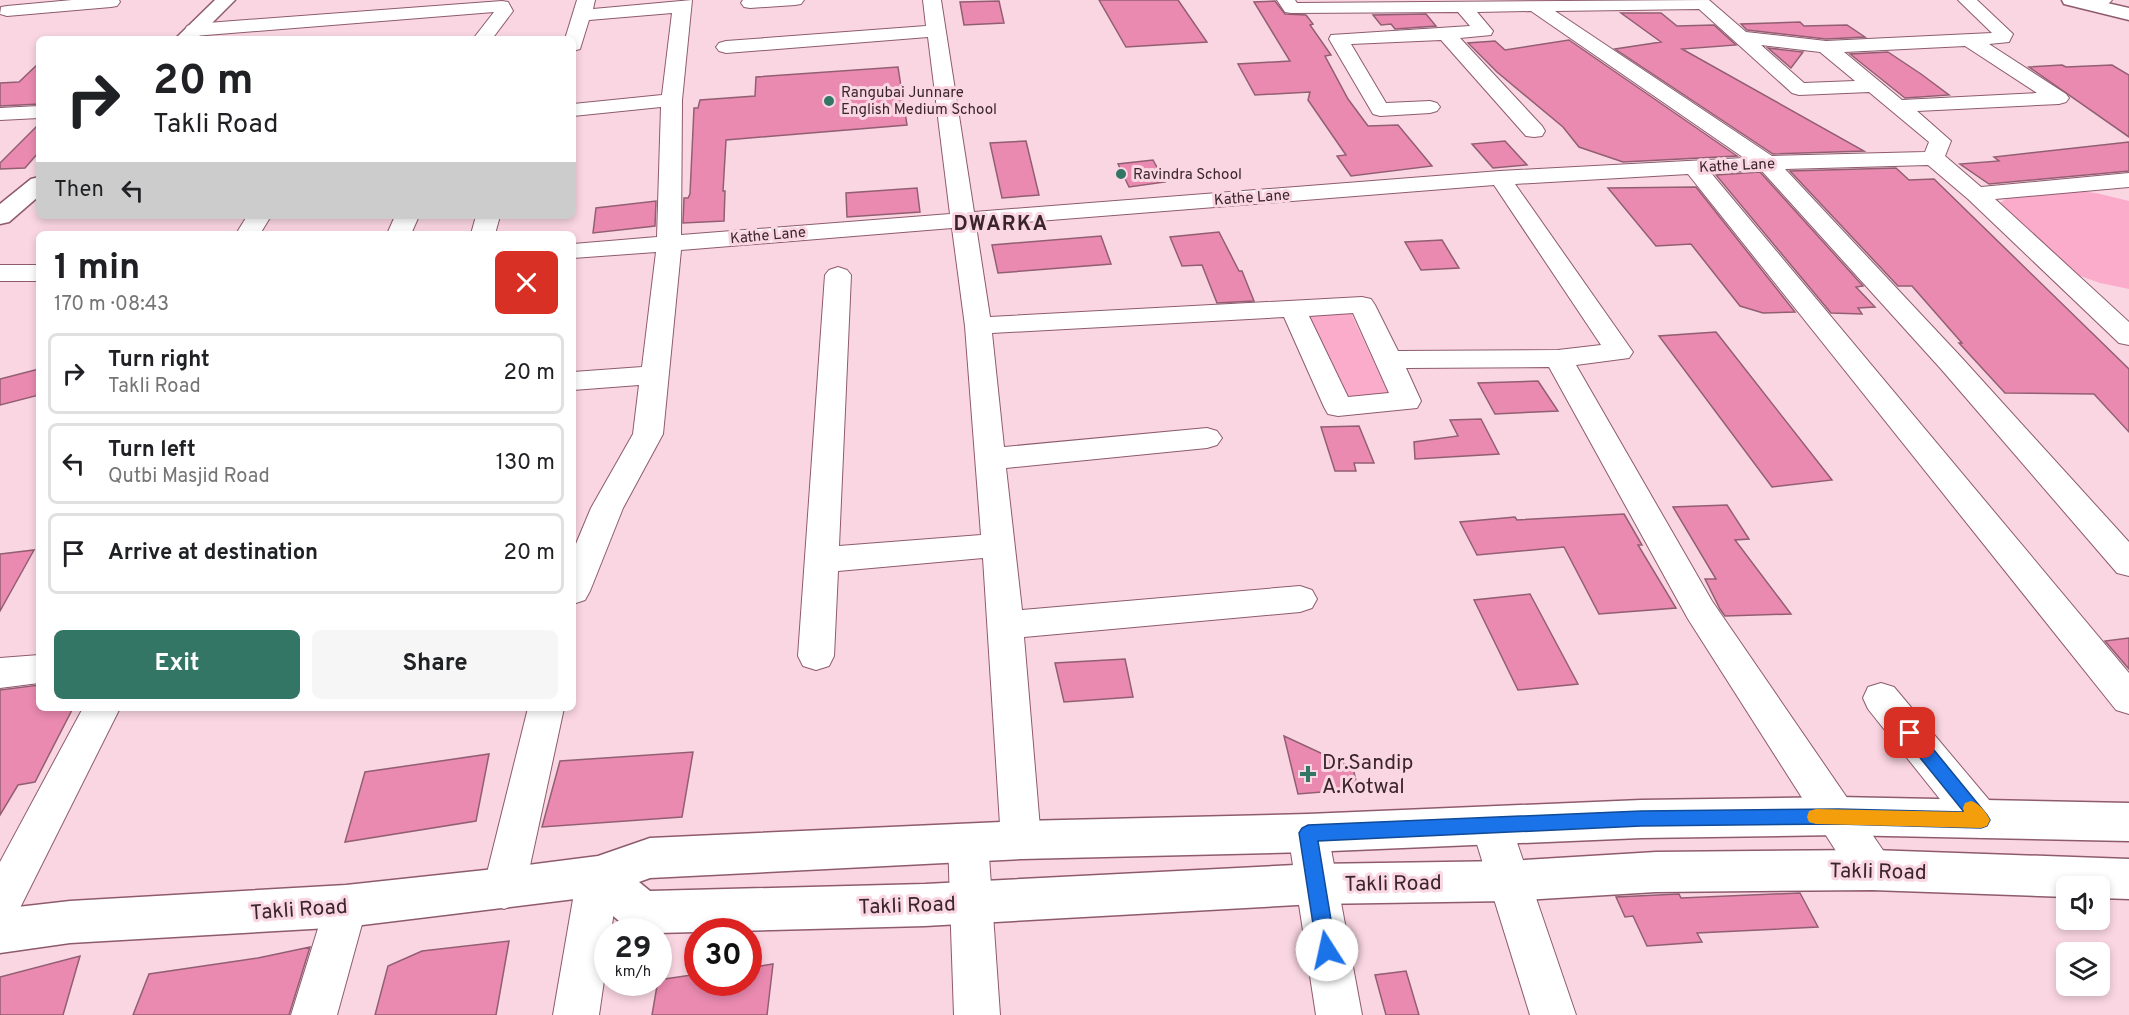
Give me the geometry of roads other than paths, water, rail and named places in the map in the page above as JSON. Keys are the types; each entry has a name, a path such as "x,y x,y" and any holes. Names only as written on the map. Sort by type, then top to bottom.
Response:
{"main road":[{"path":"189,35 226,0"},
{"path":"2071,0 2129,14"},
{"path":"2101,0 2129,8"},
{"path":"0,217 36,187"},
{"name":"Takli Road","path":"0,931 70,922 346,906 504,889 598,876 650,858 968,842 1308,833 1641,819 1838,816 2129,822"},
{"name":"Takli Road","path":"598,876 642,912 971,903 1315,884 1509,881 1656,872 1872,870 2129,879"}],"street":[{"path":"750,3 795,0"},
{"path":"932,0 978,326 1006,624 1021,840"},
{"path":"1286,0 1291,8 1432,3 1463,6 1530,3 1703,4 1799,88 1873,86"},
{"path":"1741,37 1826,47 2002,38 2004,34 1967,0"},
{"path":"7,11 60,3 111,2"},
{"path":"576,36 584,7 683,3 672,100 669,244 648,434 606,508 576,583"},
{"path":"1530,3 1767,163 1951,363 2129,564"},
{"path":"189,35 502,6 504,11 484,36"},
{"path":"1430,107 1380,110 1338,39 1484,31 1463,6"},
{"path":"426,30 434,12"},
{"path":"726,47 937,31"},
{"path":"1446,34 1534,131"},
{"path":"1898,106 2059,98 1969,40"},
{"path":"1826,47 1940,141 1933,158 1976,194 2129,337"},
{"path":"576,110 672,100"},
{"path":"0,114 36,112"},
{"name":"Kathe Lane","path":"576,250 1500,178 1767,163 1933,158"},
{"path":"1694,167 2114,661 2129,699"},
{"path":"1388,360 1558,358 1618,352 1500,178"},
{"path":"1976,194 2129,180"},
{"path":"0,273 36,273"},
{"path":"816,656 837,275"},
{"path":"978,326 1362,305 1407,401 1338,407 1293,309"},
{"path":"1558,358 1700,610 1872,870"},
{"path":"576,381 654,375"},
{"path":"990,459 1207,438"},
{"path":"821,560 998,545"},
{"path":"1006,624 1300,599"},
{"path":"0,673 36,669"},
{"path":"1881,698 1981,820"},
{"path":"0,904 100,711"},
{"path":"504,889 545,711"},
{"path":"1491,825 1553,1015"},
{"path":"1308,833 1339,1015"},
{"path":"968,842 977,1015"},
{"path":"576,1015 598,876"},
{"path":"314,1015 346,906"}],"place":[{"name":"Rangubai Junnare English Medium School","path":"829,101"},
{"name":"Ravindra School","path":"1121,174"},
{"name":"Dr.Sandip A.Kotwal","path":"1308,774"}],"district":[{"name":"DWARKA","path":"1001,223"}]}
